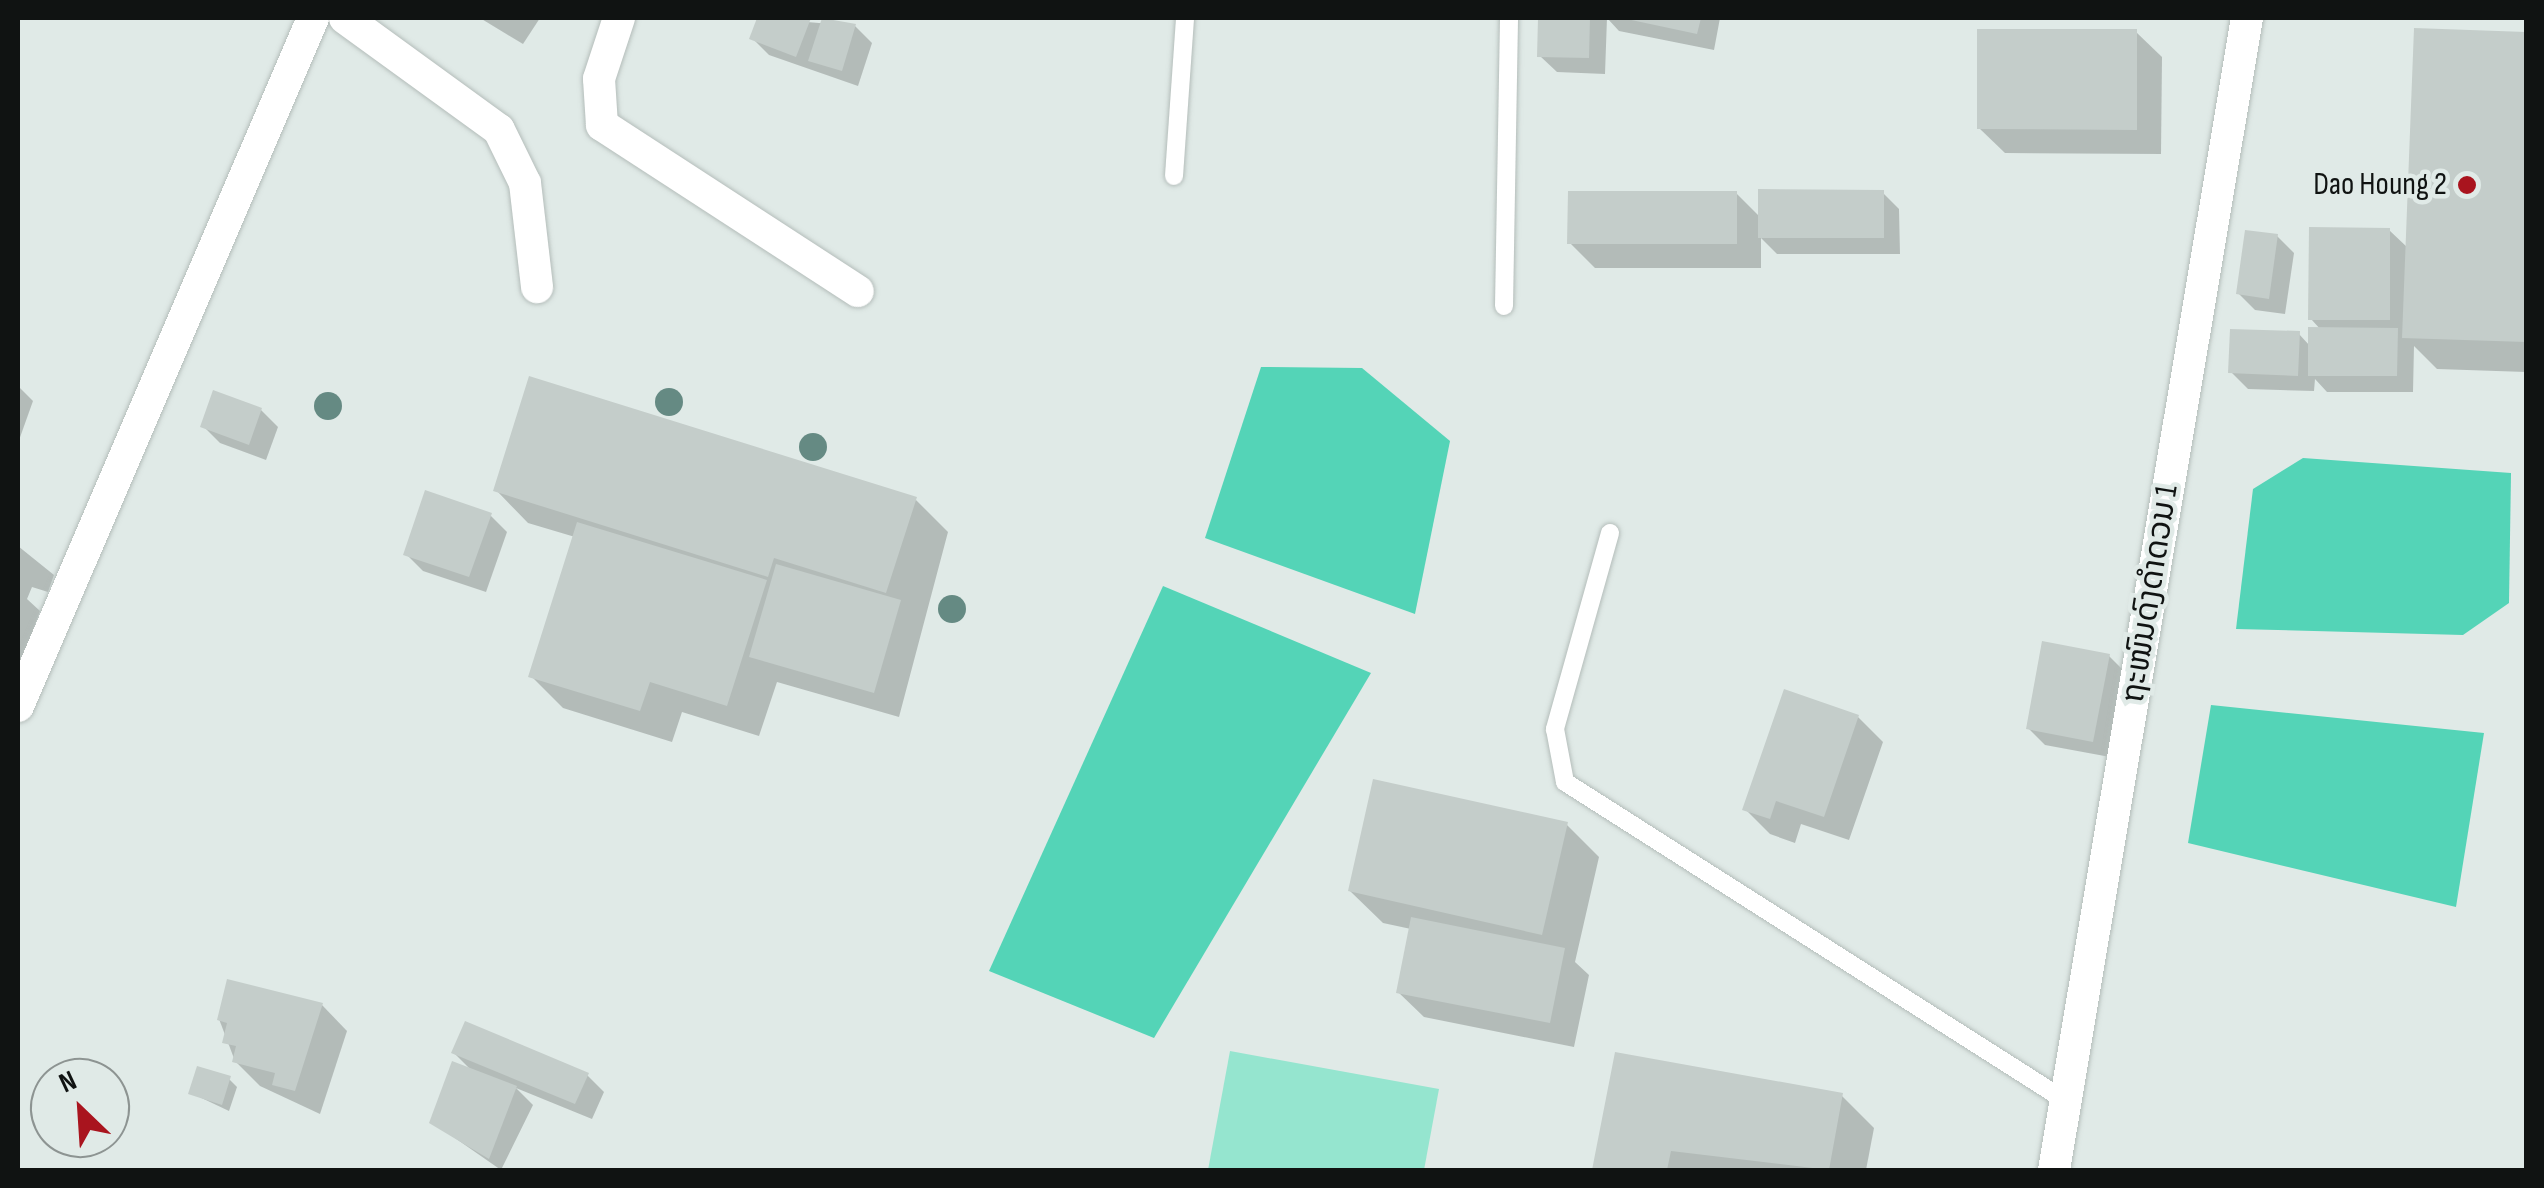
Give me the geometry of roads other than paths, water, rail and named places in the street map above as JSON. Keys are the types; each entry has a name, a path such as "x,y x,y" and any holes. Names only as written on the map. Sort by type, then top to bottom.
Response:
{"street":[{"path":"18,706 313,18"},
{"path":"345,18 499,130 525,183 536,287"},
{"path":"619,18 599,79 602,124 858,291"},
{"name":"ຖະໜົນດົງດຳດວນ 1","path":"2054,1170 2247,18"}],"lane":[{"path":"1174,176 1185,18"},
{"path":"1504,306 1509,18"},
{"path":"1610,533 1555,729 1565,782 2066,1101"}],"place":[{"name":"Dao Houng 2","path":"2467,185"}]}
